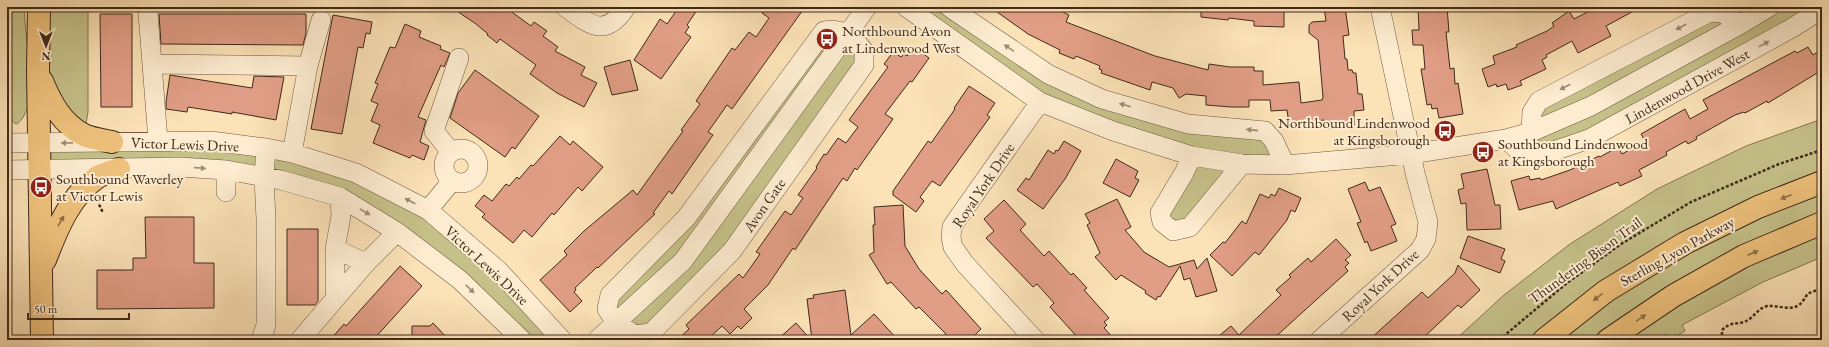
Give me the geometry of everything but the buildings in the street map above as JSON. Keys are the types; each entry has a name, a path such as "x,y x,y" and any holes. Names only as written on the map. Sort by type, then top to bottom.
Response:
{"main road":[{"path":"38,7 42,340"},
{"path":"38,70 52,105 66,122 84,135 112,142"},
{"path":"41,270 58,225 79,195 100,176 119,168"},
{"name":"Sterling Lyon Parkway","path":"1544,340 1606,291 1686,243 1758,208 1822,182"},
{"path":"1608,340 1673,296 1744,256 1822,223"}],"street":[{"path":"564,7 592,25 604,26 614,22 626,7"},
{"path":"597,340 683,261 867,7"},
{"name":"Lindenwood Drive West","path":"906,7 1040,102 1113,131 1192,156 1242,164 1285,165 1411,154 1506,140 1530,132 1590,106 1741,24 1768,7"},
{"path":"949,7 1048,74 1102,99 1188,124 1265,131 1274,141 1285,165"},
{"name":"Royal York Drive","path":"1320,340 1420,250 1426,239 1428,222 1411,154 1380,7"},
{"name":"Lindenwood Drive West","path":"1506,140 1522,154 1539,156 1589,140 1792,28 1811,16 1821,7"},
{"name":"Lindenwood Drive West","path":"1530,132 1532,112 1539,101 1710,12 1722,13 1741,24"},
{"path":"148,13 158,141"},
{"path":"292,153 308,66 321,20"},
{"path":"616,323 607,309 610,294 686,218 824,31 833,30 849,33"},
{"name":"Avon Gate","path":"616,323 635,335 651,332 732,251 864,65 864,51 849,33"},
{"path":"451,152 434,131 459,58"},
{"path":"152,64 308,66"},
{"name":"Royal York Drive","path":"1035,340 965,264 953,247 951,238 952,227 1040,102"},
{"name":"Victor Lewis Drive","path":"7,143 40,144 158,141 211,142 266,148 292,153 356,173 428,210 498,270 562,340"},
{"path":"261,340 266,325 266,219 264,177 266,148"},
{"path":"456,149 470,151 478,160 478,172 470,181 465,183 457,183 452,181 447,176 444,165 447,156 451,152 456,149"},
{"path":"1192,156 1184,173 1160,213 1162,222 1172,231 1190,227 1242,164"},
{"name":"Victor Lewis Drive","path":"7,170 179,167 226,170 264,177 340,197 397,232 460,280 522,340"},
{"path":"226,170 226,192"},
{"path":"428,210 452,181"},
{"path":"335,299 335,249 340,216 340,197"},
{"path":"300,340 366,263 397,232"},
{"path":"335,249 366,263"}],"path":[{"name":"Thundering Bison Trail","path":"1499,340 1567,283 1621,244 1691,202 1779,164 1822,150"},
{"path":"94,194 103,213"},
{"path":"1722,340 1722,330 1728,324 1747,321 1756,312 1766,306 1790,308 1799,305 1807,293 1818,290 1822,293"}],"shaded area":[{"path":"7,7 24,7 29,65 30,98 23,117 19,123 16,124 11,120 7,111"},
{"path":"39,7 88,7 88,112 84,135 52,105"},
{"path":"906,7 949,7 1102,99 1265,131 1285,165 1242,164 1190,227 1160,213 1191,156 1040,102"},
{"path":"1769,7 1821,7 1539,156 1506,139 1530,132 1532,112 1710,12 1741,24"},
{"path":"824,31 864,51 732,251 651,333 616,323 610,295 686,218"},
{"path":"1822,119 1822,257 1763,282 1682,325 1685,331 1670,340 1666,334 1657,340 1455,340 1504,295 1570,244 1657,189 1746,146"},
{"path":"40,143 266,148 428,210 562,340 522,340 397,232 281,180 40,170"}],"place":[{"name":"Northbound Avon at Lindenwood West","path":"827,39"},
{"name":"Northbound Lindenwood at Kingsborough","path":"1445,131"},
{"name":"Southbound Lindenwood at Kingsborough","path":"1483,152"},
{"name":"Southbound Waverley at Victor Lewis","path":"41,187"}]}
